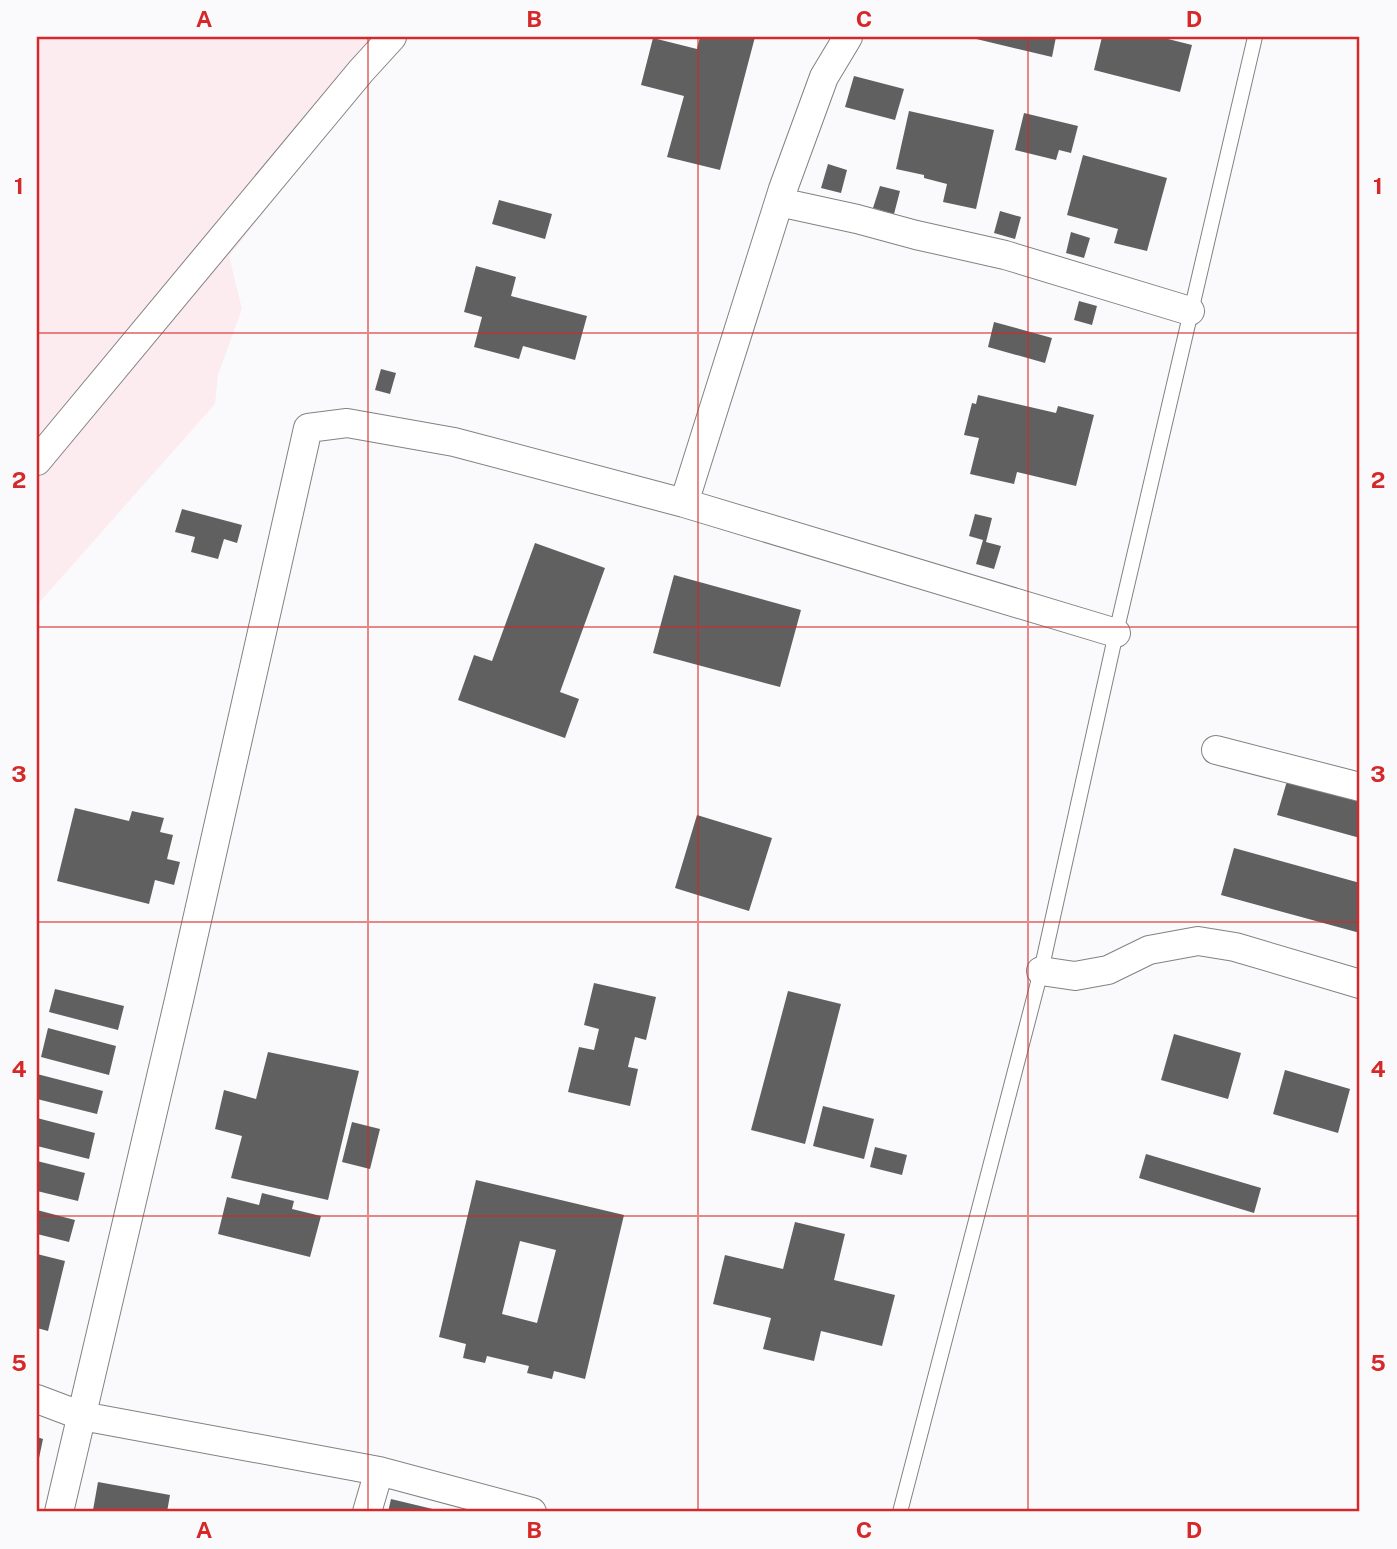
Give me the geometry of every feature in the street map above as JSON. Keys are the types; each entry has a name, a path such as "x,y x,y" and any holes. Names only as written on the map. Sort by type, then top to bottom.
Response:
{"street":[{"path":"37,461 352,81 392,37"},
{"path":"684,503 779,202 824,77 848,37"},
{"path":"779,202 1005,255 1190,311"},
{"path":"59,1512 183,987 308,428 347,423 454,442 684,503 1115,633"},
{"path":"1216,750 1360,787"},
{"path":"1041,971 1075,976 1108,970 1149,950 1198,941 1235,947 1360,984"},
{"path":"37,1399 82,1416 379,1471 533,1512"},
{"path":"368,1512 379,1471"}],"lane":[{"path":"900,1512 1041,971 1115,633 1255,37"}],"shaded area":[{"path":"37,37 404,37 229,256 242,309 218,375 215,404 37,605"}],"building":[{"path":"700,37 755,37 720,170 667,157 684,96 641,85 653,38 697,49"},
{"path":"968,37 1056,37 1052,57"},
{"path":"1102,37 1160,37 1192,45 1180,92 1094,70"},
{"path":"854,76 904,89 895,120 845,107"},
{"path":"909,111 994,130 976,209 943,202 947,184 924,178 924,175 896,169"},
{"path":"1024,113 1078,126 1071,153 1059,150 1056,160 1015,150"},
{"path":"1083,155 1167,178 1147,251 1114,243 1118,229 1067,215"},
{"path":"828,164 847,170 841,193 821,188"},
{"path":"880,186 900,191 894,214 873,208"},
{"path":"499,200 552,214 545,239 492,224"},
{"path":"1000,211 1021,217 1015,239 994,233"},
{"path":"1071,232 1090,238 1084,258 1066,253"},
{"path":"476,266 516,277 511,296 587,316 575,360 523,346 519,359 474,347 482,317 464,312"},
{"path":"1079,301 1097,306 1092,325 1074,320"},
{"path":"994,322 1052,338 1045,363 988,347"},
{"path":"381,369 396,373 390,394 375,390"},
{"path":"978,395 1056,413 1058,406 1094,415 1076,486 1017,472 1014,484 970,474 979,438 964,435 972,403 976,404"},
{"path":"182,509 242,525 237,543 224,539 218,559 191,552 195,537 175,532"},
{"path":"975,514 992,518 986,542 1001,546 994,569 976,564 983,540 969,536"},
{"path":"535,543 605,568 560,692 579,699 565,738 458,700 474,655 492,661"},
{"path":"674,575 801,610 780,687 653,653"},
{"path":"1287,781 1360,802 1360,838 1277,815"},
{"path":"75,808 129,821 132,811 164,818 160,832 173,835 167,859 180,862 174,885 155,880 149,904 57,881"},
{"path":"697,815 772,838 749,911 675,888"},
{"path":"1234,848 1360,883 1360,933 1221,895"},
{"path":"594,983 656,997 646,1040 635,1037 628,1067 638,1069 630,1106 568,1092 579,1047 594,1050 599,1029 584,1025"},
{"path":"55,989 124,1006 118,1030 49,1012"},
{"path":"788,991 841,1004 805,1144 751,1130"},
{"path":"48,1028 116,1046 109,1075 41,1057"},
{"path":"1174,1034 1241,1053 1228,1099 1161,1080"},
{"path":"268,1052 359,1071 328,1200 231,1178 242,1136 215,1129 224,1090 256,1099"},
{"path":"1285,1070 1350,1089 1338,1133 1273,1114"},
{"path":"37,1074 103,1091 97,1114 37,1099"},
{"path":"823,1106 874,1119 864,1159 813,1146"},
{"path":"37,1118 95,1133 89,1159 37,1146"},
{"path":"352,1122 380,1129 370,1169 342,1162"},
{"path":"875,1147 907,1155 902,1175 870,1167"},
{"path":"1146,1154 1261,1188 1254,1213 1139,1178"},
{"path":"37,1161 85,1173 78,1201 37,1191"},
{"path":"476,1180 624,1215 585,1379 554,1371 552,1379 527,1373 529,1366 487,1356 485,1363 463,1358 466,1344 439,1337","holes":["520,1241 556,1250 537,1323 502,1314"]},
{"path":"262,1193 294,1201 292,1209 321,1216 310,1257 218,1234 227,1197 259,1205"},
{"path":"37,1210 75,1220 69,1242 37,1234"},
{"path":"795,1222 845,1234 834,1280 895,1295 882,1346 821,1331 814,1361 763,1349 771,1318 713,1304 725,1255 783,1269"},
{"path":"37,1254 65,1261 48,1331 37,1328"},
{"path":"37,1437 43,1439 38,1463 37,1463"},
{"path":"98,1482 170,1495 167,1512 93,1510"},
{"path":"391,1499 441,1511 388,1512"}]}
